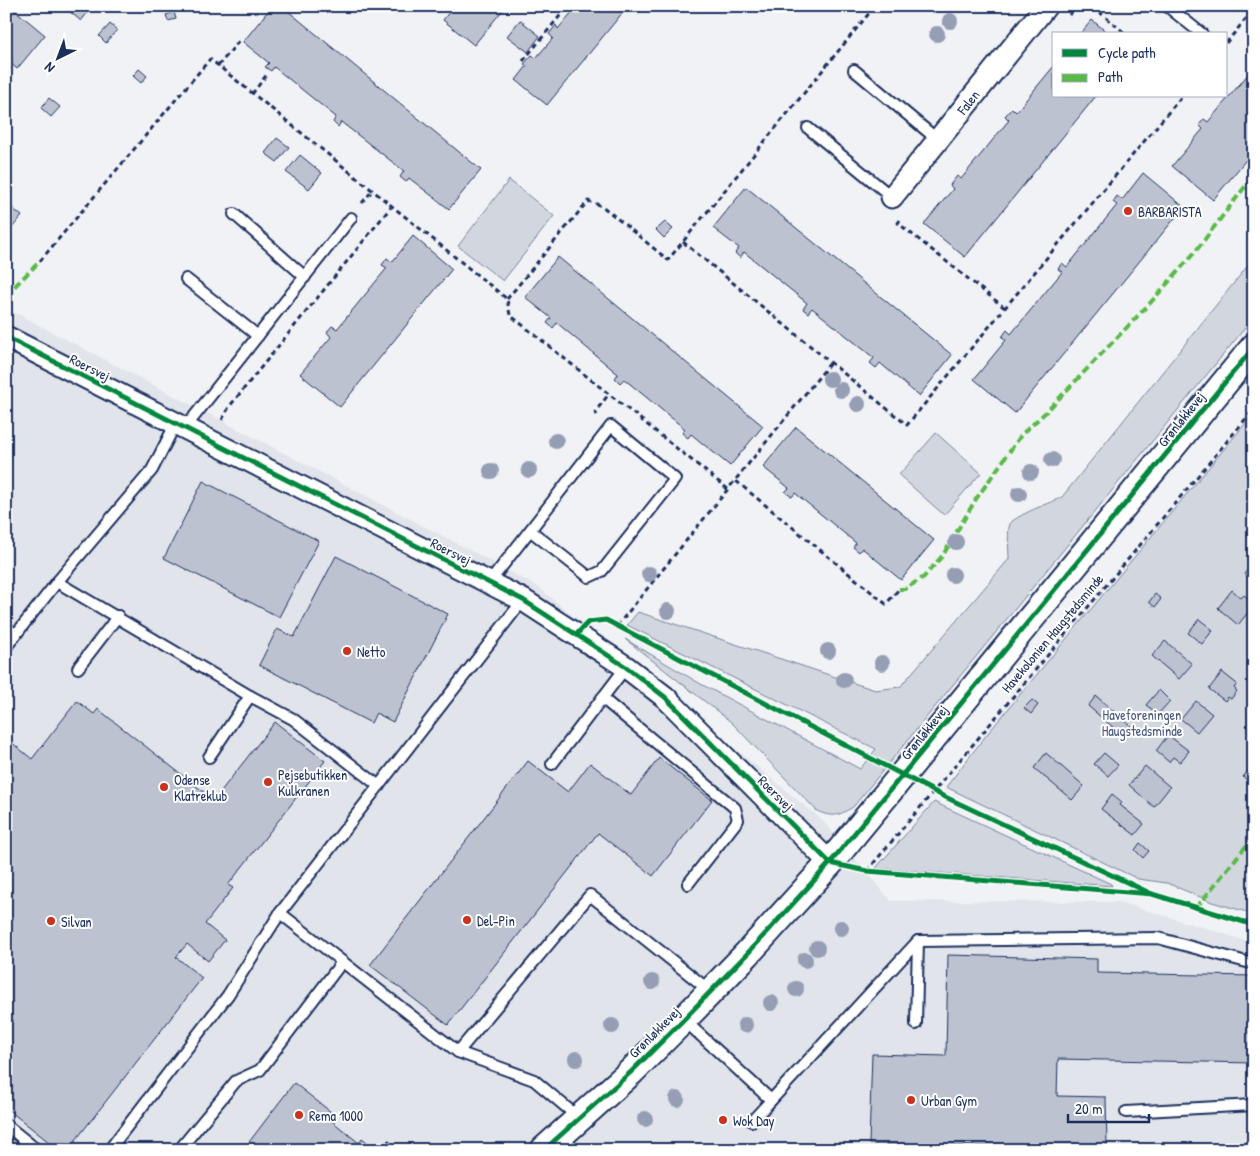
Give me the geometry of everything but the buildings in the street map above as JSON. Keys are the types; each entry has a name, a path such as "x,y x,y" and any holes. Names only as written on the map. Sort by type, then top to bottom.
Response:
{"street":[{"name":"Falen","path":"892,197 1046,6"},
{"name":"Roersvej","path":"6,338 523,600 626,667 665,697 830,863"},
{"name":"Grønløkkevej","path":"544,1150 632,1070 684,1019 747,954 830,863 1254,348"}],"lane":[{"path":"1167,6 1200,32"},
{"path":"854,70 938,140"},
{"path":"808,128 892,197"},
{"path":"234,214 305,277"},
{"path":"6,647 57,582 152,470 181,426 258,336 351,218"},
{"path":"186,279 258,336"},
{"path":"489,583 611,426 675,479 602,570 589,578 531,531"},
{"path":"57,582 118,616 250,696 293,719 380,786"},
{"path":"108,1150 228,995 280,914 523,600"},
{"path":"78,668 118,616"},
{"path":"6,628 16,635"},
{"path":"552,764 626,667"},
{"path":"208,757 250,696"},
{"path":"602,698 735,808 738,820 688,884"},
{"path":"458,1052 590,895 711,991"},
{"path":"280,914 458,1052 534,1080 579,1118"},
{"path":"752,1122 918,941 1158,938 1254,964"},
{"path":"916,1024 918,941"},
{"path":"179,1150 236,1081 260,1070 342,962"},
{"path":"684,1019 771,1100"},
{"path":"1126,1112 1254,1105"},
{"path":"6,1124 37,1150"}],"path":[{"path":"523,61 568,6"},
{"path":"507,300 588,201 602,206 668,260 875,6"},
{"path":"1092,6 1124,32"},
{"path":"1228,40 1254,9"},
{"path":"218,66 239,41"},
{"path":"40,261 210,59 507,300 510,315 729,490"},
{"path":"252,94 268,73"},
{"path":"683,242 907,425 1180,98"},
{"path":"210,441 229,407 392,207"},
{"path":"898,223 1005,308"},
{"path":"626,630 615,624 729,490 830,362"},
{"path":"736,481 886,604 899,589"},
{"path":"924,787 941,795"},
{"path":"830,863 877,871"},
{"path":"388,1140 394,1150"}],"shaded area":[{"path":"6,308 538,587 822,820 891,901 1119,902 1254,943 1254,1150 16,1150 6,1140"}],"green space":[{"path":"509,180 554,216 503,281 458,246"},
{"path":"1254,258 1254,317 853,807 835,815 827,815 817,811 731,722 625,639 699,683 860,769 876,749 627,625 638,612 875,690 900,687 1009,559 1008,536 1010,524 1026,513 1062,497"},
{"name":"Haveforeningen Haugstedsminde","path":"1254,413 1254,914 1212,902 1167,883 1138,879 946,787 984,738"},
{"path":"936,433 981,473 944,515 899,475"},
{"path":"934,802 1111,884 1112,886 876,868"}],"marked path":[{"path":"899,589 905,589 924,577 943,555 976,499 1022,434 1046,412 1151,302 1195,252 1254,175"},
{"path":"6,295 40,261"},
{"path":"1196,908 1254,836"}],"cycle path":[{"path":"6,337 523,600 626,667 665,697 830,863"},
{"path":"544,1150 632,1071 684,1019 747,954 830,863 1254,347"},
{"path":"577,634 588,622 606,620 941,795 1152,894"},
{"path":"830,863 867,871 1152,894 1254,925"}],"place":[{"name":"BARBARISTA","path":"1128,211"},
{"name":"Netto","path":"347,651"},
{"name":"Pejsebutikken Kulkranen","path":"268,782"},
{"name":"Odense Klatreklub","path":"164,787"},
{"name":"Del-Pin","path":"467,920"},
{"name":"Silvan","path":"51,921"},
{"name":"Urban Gym","path":"911,1100"},
{"name":"Rema 1000","path":"299,1115"},
{"name":"Wok Day","path":"723,1120"}]}
